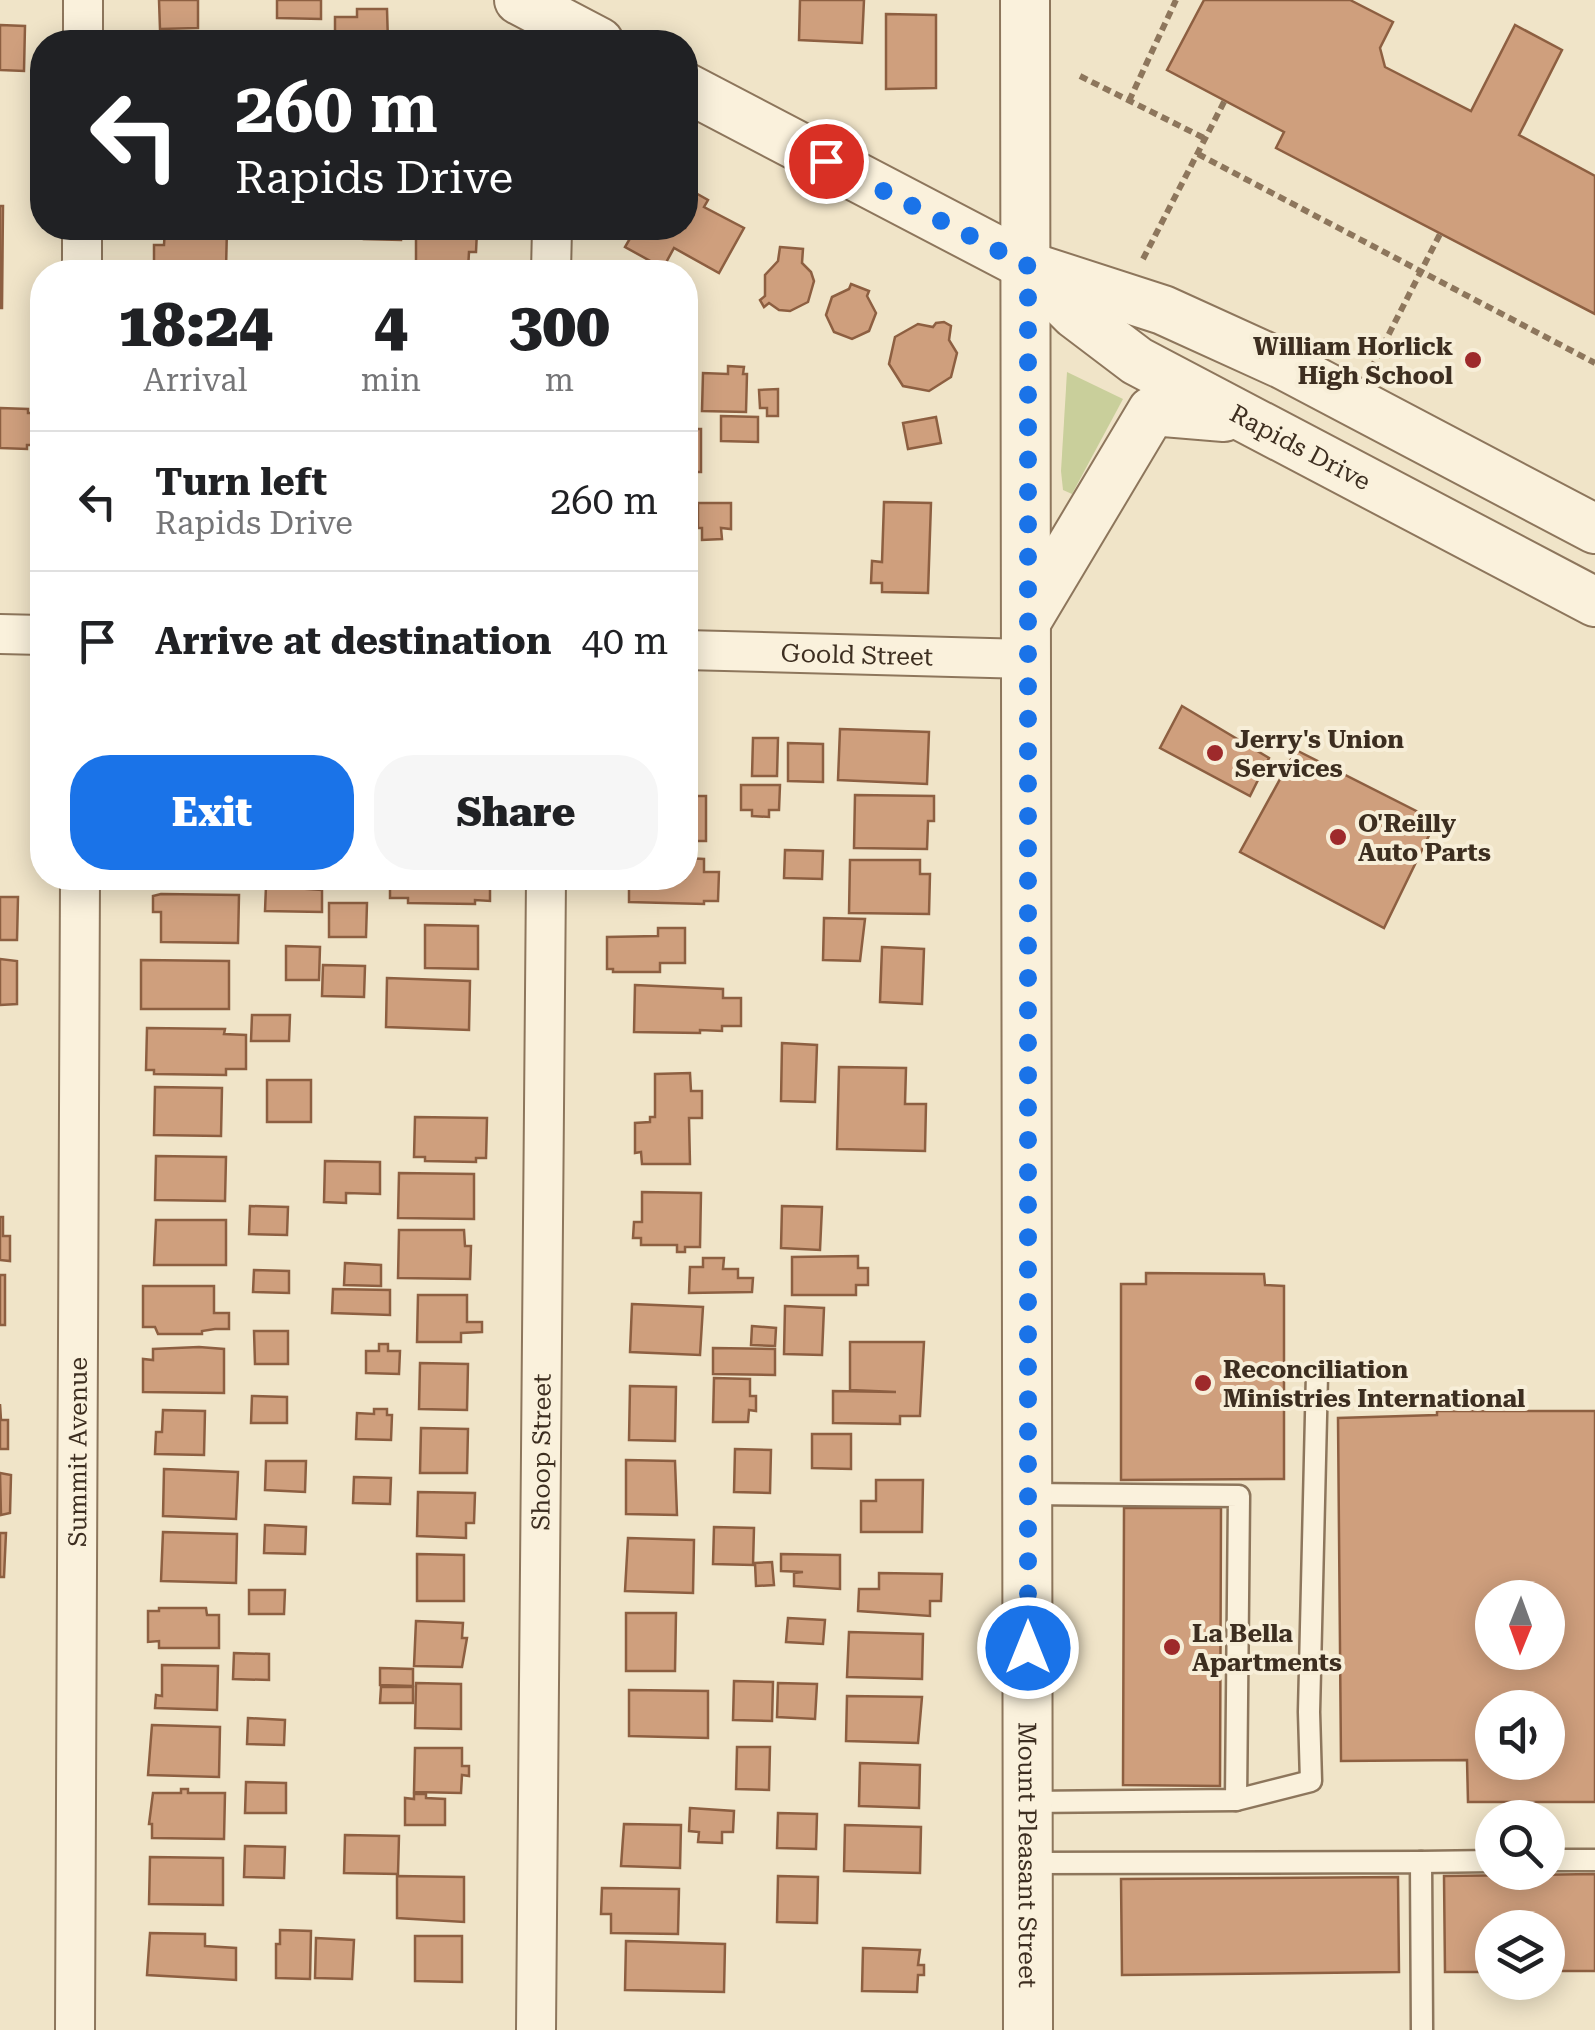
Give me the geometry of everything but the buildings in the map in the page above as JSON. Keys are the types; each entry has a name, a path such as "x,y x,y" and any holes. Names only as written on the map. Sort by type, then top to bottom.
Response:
{"street":[{"path":"83,0 83,30"},
{"name":"Mount Pleasant Street","path":"1026,0 1028,2030"},
{"path":"542,20 568,30"},
{"name":"Rapids Drive","path":"698,94 1028,266 1163,310 1267,357 1595,529"},
{"name":"Rapids Drive","path":"1028,266 1075,314 1137,361 1595,602"},
{"path":"1028,640 1152,410 1254,421"},
{"path":"0,634 30,635"},
{"name":"Goold Street","path":"698,650 1028,640"},
{"name":"Summit Avenue","path":"75,2030 80,890"},
{"name":"Shoop Street","path":"536,2030 546,890"}],"lane":[{"path":"1028,1802 1236,1800 1311,1781 1309,1712 1317,1374"},
{"path":"1028,1494 1239,1496 1236,1800"},
{"path":"1565,1860 1595,1860"},
{"path":"1028,1863 1475,1861"},
{"path":"1421,1862 1422,2030"}],"path":[{"path":"1129,101 1176,0"},
{"path":"1080,76 1206,139"},
{"path":"1143,260 1225,100"},
{"path":"1198,154 1595,363"},
{"path":"1366,379 1440,234"}],"green space":[{"path":"1067,372 1123,399 1072,494 1063,490 1061,471"}],"place":[{"name":"William Horlick High School","path":"1473,360"},
{"name":"Jerry's Union Services","path":"1215,753"},
{"name":"O'Reilly Auto Parts","path":"1338,837"},
{"name":"Reconciliation Ministries International","path":"1203,1383"},
{"name":"La Bella Apartments","path":"1172,1647"}],"route":[{"path":"826,161 1028,266 1028,1648"}]}
